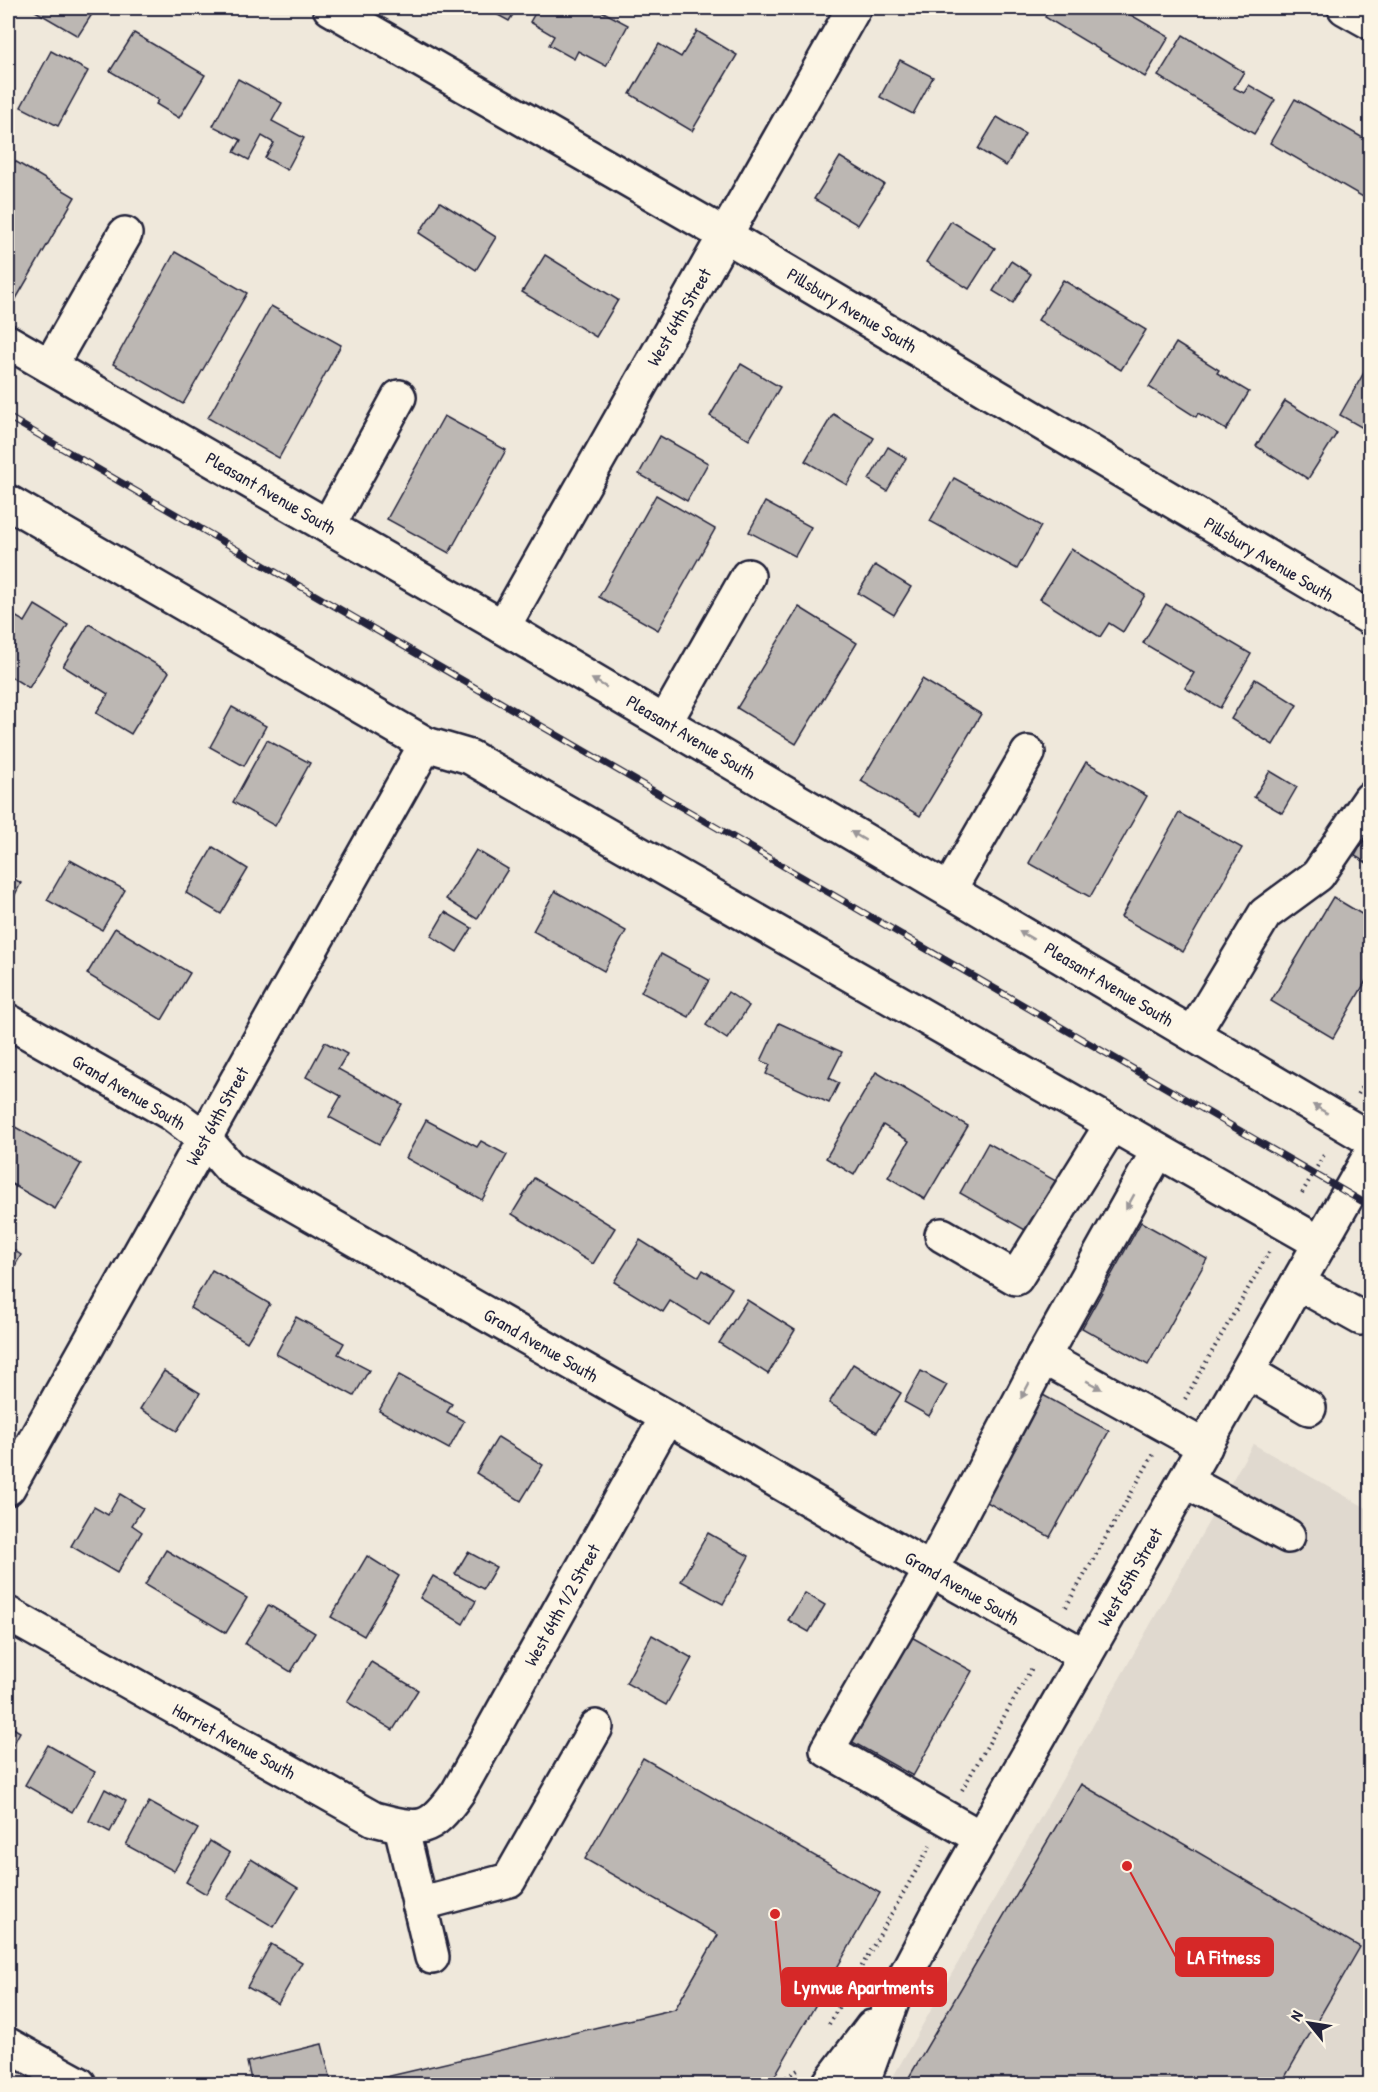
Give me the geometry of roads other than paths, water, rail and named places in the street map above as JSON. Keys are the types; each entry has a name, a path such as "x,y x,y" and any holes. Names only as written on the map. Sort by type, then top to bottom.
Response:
{"street":[{"name":"Pillsbury Avenue South","path":"330,8 725,235 1371,618"},
{"name":"West 64th Street","path":"502,627 854,8"},
{"path":"1345,8 1371,22"},
{"path":"51,366 125,234"},
{"name":"Pleasant Avenue South","path":"8,342 665,722 1371,1139"},
{"path":"328,526 399,397"},
{"path":"8,502 426,744 470,757 1320,1244"},
{"path":"665,722 748,576"},
{"name":"West 64th Street","path":"8,1488 426,744"},
{"path":"949,890 1028,753"},
{"path":"1193,1034 1265,914 1318,875 1371,799"},
{"name":"Grand Avenue South","path":"8,1021 172,1114 205,1139 230,1168 1085,1656"},
{"path":"942,1235 1016,1278 1112,1124"},
{"path":"981,1838 827,1750 931,1570 1043,1357 1158,1151"},
{"name":"West 65th Street","path":"862,2085 893,1999 981,1838 1371,1156"},
{"path":"1298,1283 1361,1318"},
{"path":"1043,1357 1205,1446"},
{"path":"1248,1372 1309,1408"},
{"name":"West 64th 1/2 Street","path":"458,1792 667,1417"},
{"path":"1185,1481 1288,1536"},
{"name":"Harriet Avenue South","path":"8,1614 374,1819 401,1826 426,1826 442,1814 458,1792"},
{"path":"419,1904 509,1880 596,1727"},
{"path":"401,1826 432,1957"},
{"name":"West 65th Street","path":"818,2074 893,1999"},
{"path":"8,2045 79,2085"}],"railway":[{"path":"8,417 1370,1206"}],"place":[{"name":"LA Fitness","path":"1127,1866"},
{"name":"Lynvue Apartments","path":"775,1914"}]}
